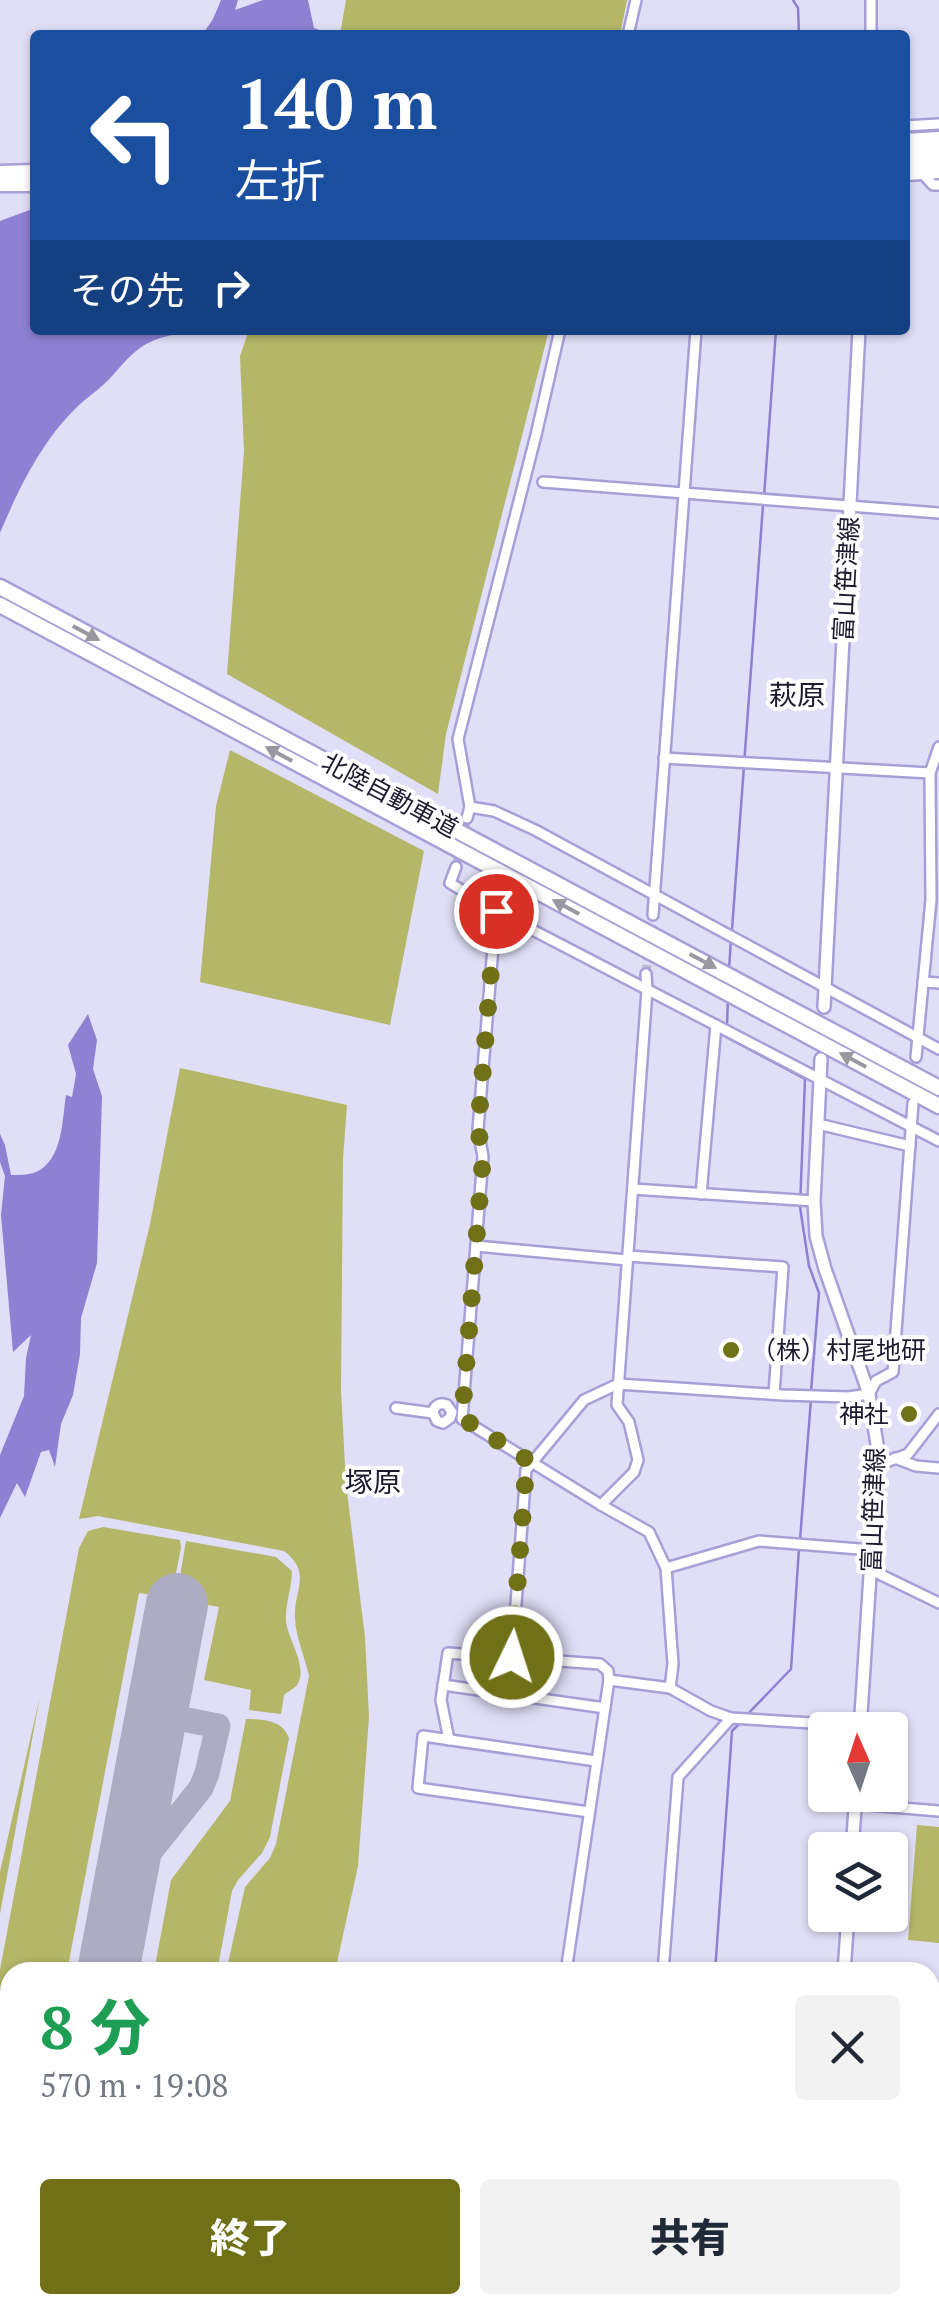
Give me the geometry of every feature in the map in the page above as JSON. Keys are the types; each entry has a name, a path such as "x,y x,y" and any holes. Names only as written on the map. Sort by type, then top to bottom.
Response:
{"highway":[{"path":"910,141 939,139"},
{"path":"910,151 939,149"},
{"path":"910,163 939,161"},
{"path":"910,173 939,171"},
{"path":"0,172 30,172"},
{"path":"0,184 30,184"},
{"name":"北陸自動車道","path":"0,587 939,1088"},
{"name":"北陸自動車道","path":"0,605 939,1106"}],"main road":[{"name":"富山笹津線","path":"824,1007 860,335"},
{"name":"富山笹津線","path":"821,1059 816,1236 870,1394 878,1465 862,1712"},
{"path":"845,1962 847,1932"}],"street":[{"path":"630,30 636,0"},
{"path":"870,30 871,0"},
{"path":"910,126 939,124"},
{"path":"921,172 933,185 939,185"},
{"path":"559,335 458,740 468,813 494,811 535,830 939,1049"},
{"path":"652,915 696,335"},
{"path":"543,482 939,513"},
{"path":"916,1056 931,900 930,773 939,748"},
{"path":"664,758 930,773"},
{"path":"456,866 450,883 496,911 939,1141"},
{"path":"457,1414 483,1157 478,1129 496,911"},
{"path":"602,1505 634,1472 638,1460 629,1422 617,1405 648,990 646,974"},
{"path":"923,982 939,983"},
{"path":"702,1194 716,1025"},
{"path":"512,1657 526,1470 584,1400 618,1384 848,1397 870,1394 876,1381 893,1372 913,1103"},
{"path":"818,1124 910,1146"},
{"path":"633,1189 814,1202"},
{"path":"476,1246 783,1268 774,1394"},
{"path":"396,1408 433,1412 444,1404 531,1462 650,1532 666,1568 673,1664 670,1688"},
{"path":"878,1465 908,1454 939,1414"},
{"path":"895,1458 916,1466 939,1468"},
{"path":"666,1568 760,1541 872,1550"},
{"path":"871,1570 939,1603"},
{"path":"449,1740 441,1700 448,1653 600,1664 608,1671 567,1962"},
{"path":"609,1680 670,1688 731,1718 808,1724"},
{"path":"443,1685 605,1708"},
{"path":"664,1962 678,1777 731,1718"},
{"path":"589,1812 418,1788 424,1736 596,1761"},
{"path":"908,1807 939,1811"}],"green space":[{"path":"346,0 627,0 621,30 341,30"},
{"path":"247,335 548,335 446,734 438,794 227,674 244,451 240,356"},
{"path":"230,750 424,851 390,1025 200,982 216,806"},
{"path":"180,1068 347,1105 341,1391 369,1717 358,1866 337,1962 228,1962 245,1887 270,1858 276,1844 309,1676 296,1626 298,1567 284,1551 98,1516 79,1519 150,1224"},
{"path":"103,1527 180,1540 171,1598 139,1593 69,1962 1,1962 79,1548 88,1531"},
{"path":"186,1541 276,1557 292,1571 286,1621 299,1661 300,1678 284,1695 281,1714 249,1710 251,1690 204,1680 219,1607 176,1599"},
{"path":"40,1696 0,1914 0,1872"},
{"path":"246,1719 265,1720 282,1727 289,1738 270,1837 232,1891 219,1962 156,1962 171,1880 230,1801"},
{"path":"917,1825 939,1827 939,1943 908,1940"}],"shaded area":[{"path":"221,0 238,0 235,10 263,0 308,0 314,28 320,30 205,30"},
{"path":"30,210 30,335 174,335 146,344 132,355 52,435 32,466 0,533 0,221"},
{"path":"88,1014 97,1040 93,1069 102,1096 97,1263 81,1318 73,1395 61,1424 55,1467 49,1450 41,1452 25,1497 17,1483 0,1518 0,1455 24,1396 31,1335 13,1352 1,1215 5,1176 0,1162 0,1134 11,1175 36,1172 52,1158 60,1138 66,1095 72,1097 76,1074 68,1045"}],"waterway":[{"path":"793,0 798,8 799,30"},
{"path":"764,497 776,335"},
{"path":"732,930 763,505"},
{"path":"729,970 731,938"},
{"path":"727,1025 728,998"},
{"path":"727,1033 726,1037 805,1079 800,1207 809,1266 819,1293 811,1391"},
{"path":"800,1540 811,1399"},
{"path":"745,1717 791,1669 799,1548"},
{"path":"716,1962 732,1731 740,1723"}],"taxiway":[{"path":"125,1883 201,1788 218,1726 156,1714"}],"runway":[{"path":"110,1962 177,1604"}],"tunnel":[{"path":"456,867 467,818"},
{"path":"646,974 653,915"}],"place":[{"name":"（株）村尾地研","path":"731,1350"},
{"name":"神社","path":"909,1414"}],"district":[{"name":"萩原","path":"797,695"},
{"name":"塚原","path":"373,1482"}],"route":[{"path":"496,911 478,1129 483,1157 462,1418 531,1462 526,1470 512,1657"}]}
